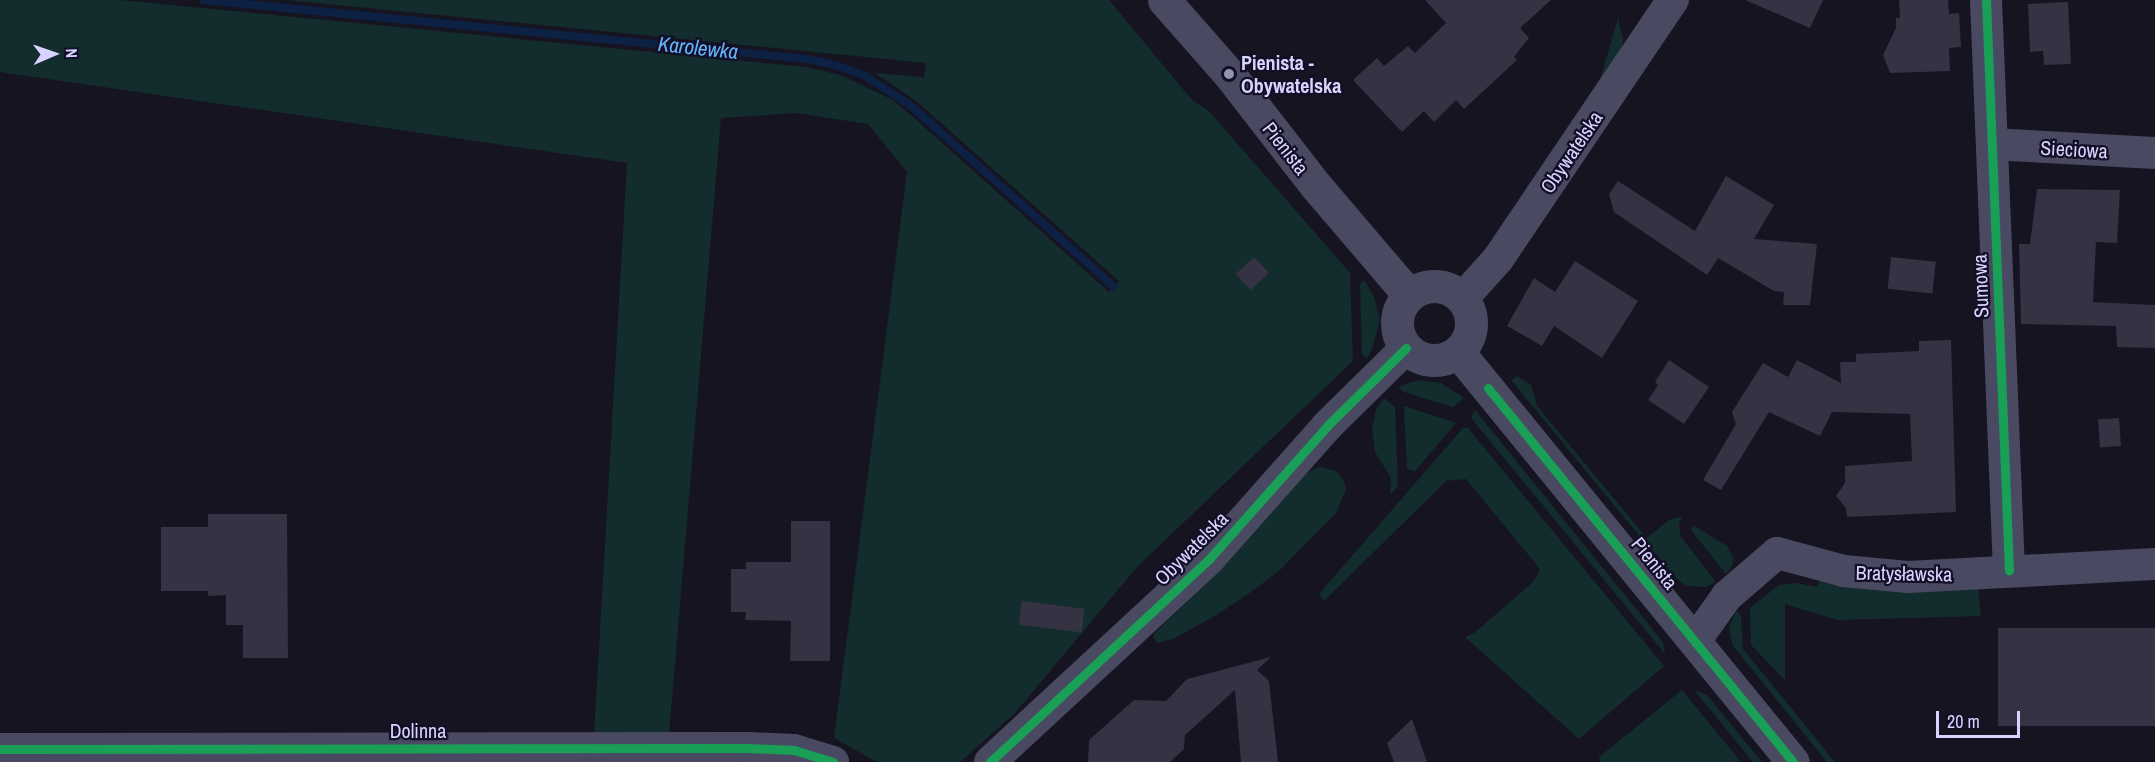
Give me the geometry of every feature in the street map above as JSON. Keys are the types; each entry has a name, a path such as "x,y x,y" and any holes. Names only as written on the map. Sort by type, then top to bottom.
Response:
{"street":[{"name":"Pienista","path":"1164,0 1229,74 1316,186 1409,295"},
{"name":"Sumowa","path":"1986,0 2009,571"},
{"name":"Obywatelska","path":"1462,299 1498,259 1659,6"},
{"name":"Sieciowa","path":"1992,144 2155,153"},
{"path":"1431,286 1443,287 1462,299 1471,320 1466,343 1458,352 1448,358 1425,360 1406,348 1397,327 1398,315 1409,295 1431,286"},
{"name":"Obywatelska","path":"990,762 1210,558 1327,426 1406,348"},
{"name":"Pienista","path":"1458,352 1793,762"},
{"name":"Bratysławska","path":"1695,641 1727,596 1777,553 1844,571 1878,576 2155,564"},
{"name":"Dolinna","path":"0,748 747,748 794,750 833,762"}],"green space":[{"path":"0,0 120,0 806,67 840,75 893,100 1109,292 1119,281 916,101 875,73 924,77 926,63 286,0 1109,0 1192,100 1209,111 1350,273 1353,361 1137,567 1015,713 960,762 877,762 834,738 907,172 868,124 796,113 721,118 669,735 594,735 627,163 0,72"},
{"path":"1618,18 1623,40 1622,49 1599,83"},
{"path":"1364,280 1374,296 1380,320 1367,359 1362,354 1360,285"},
{"path":"1517,376 1531,385 1537,406 1645,536 1642,539 1511,380"},
{"path":"1418,380 1441,383 1464,398 1453,407 1404,392 1398,387"},
{"path":"1384,398 1395,407 1398,486 1390,495 1391,478 1375,452 1372,430 1376,409"},
{"path":"1404,406 1456,423 1415,471 1407,469"},
{"path":"1475,410 1663,642 1665,654 1471,418"},
{"path":"1463,428 1468,428 1664,666 1579,739 1465,637 1474,633 1534,581 1540,569 1466,479 1446,481 1324,601 1319,594"},
{"path":"1320,467 1337,471 1344,481 1346,490 1335,514 1281,569 1254,590 1215,616 1173,639 1157,643 1153,635 1225,564 1301,475"},
{"path":"1682,518 1679,524 1681,537 1716,582 1705,587 1687,586 1679,581 1644,540 1669,520"},
{"path":"1693,525 1727,546 1734,559 1726,574 1691,530"},
{"path":"1820,579 1978,587 1981,616 1838,620 1785,604 1785,680 1751,645 1750,608 1779,585 1796,583 1817,587"},
{"path":"1737,610 1741,617 1743,649 1835,762 1827,762 1733,646 1729,627"},
{"path":"1682,690 1741,762 1600,762 1599,757"},
{"path":"1694,690 1707,695 1762,762 1753,762"}],"building":[{"path":"1425,0 1551,0 1520,28 1529,38 1514,57 1517,60 1464,109 1456,100 1434,122 1424,111 1402,132 1353,80 1377,58 1384,66 1408,46 1415,53 1446,23"},
{"path":"1745,0 1823,0 1810,28"},
{"path":"1899,0 1948,0 1949,14 1959,13 1961,47 1949,48 1950,71 1890,73 1883,55 1896,28 1896,18 1900,18"},
{"path":"2068,2 2071,64 2044,65 2043,51 2030,52 2028,4"},
{"path":"1726,176 1774,205 1754,239 1817,244 1810,305 1783,305 1784,292 1774,291 1718,258 1707,275 1614,212 1609,194 1618,181 1695,231"},
{"path":"2037,189 2120,190 2117,243 2096,242 2093,302 2155,305 2155,348 2117,347 2116,326 2021,324 2019,244 2030,244"},
{"path":"1254,257 1269,273 1251,290 1236,274"},
{"path":"1891,257 1936,262 1932,294 1888,289"},
{"path":"1575,261 1638,301 1602,358 1554,326 1542,346 1507,326 1534,278 1555,292"},
{"path":"1951,340 1956,512 1847,517 1846,508 1836,496 1845,483 1845,466 1912,461 1910,414 1832,412 1820,436 1769,412 1721,490 1703,480 1736,424 1732,412 1763,363 1788,377 1797,360 1841,383 1840,362 1856,362 1856,354 1919,351 1919,341"},
{"path":"1669,360 1709,387 1684,424 1648,400 1658,385 1655,382"},
{"path":"2119,418 2121,446 2100,447 2098,419"},
{"path":"208,514 287,514 288,658 243,658 243,625 226,625 226,595 208,596 208,591 161,591 161,527 208,527"},
{"path":"791,521 830,521 830,661 790,661 791,621 745,620 746,612 731,612 731,569 746,569 746,562 791,562"},
{"path":"1022,601 1085,609 1082,632 1019,625"},
{"path":"1998,628 2155,628 2155,726 1998,726"},
{"path":"1271,657 1257,670 1269,681 1278,762 1241,762 1235,690 1185,735 1184,749 1170,762 1088,762 1089,740 1134,700 1166,701 1187,679"},
{"path":"1412,719 1427,762 1394,762 1387,743"}],"waterway":[{"name":"Karolewka","path":"204,0 808,59 838,66 865,76 910,105 1114,287"}],"cycle path":[{"path":"1986,0 2009,571"},
{"path":"990,762 1210,558 1327,426 1406,348"},
{"path":"1488,388 1793,762"},
{"path":"0,749 747,748 794,750 833,762"}],"place":[{"name":"Pienista - Obywatelska","path":"1229,74"}]}
